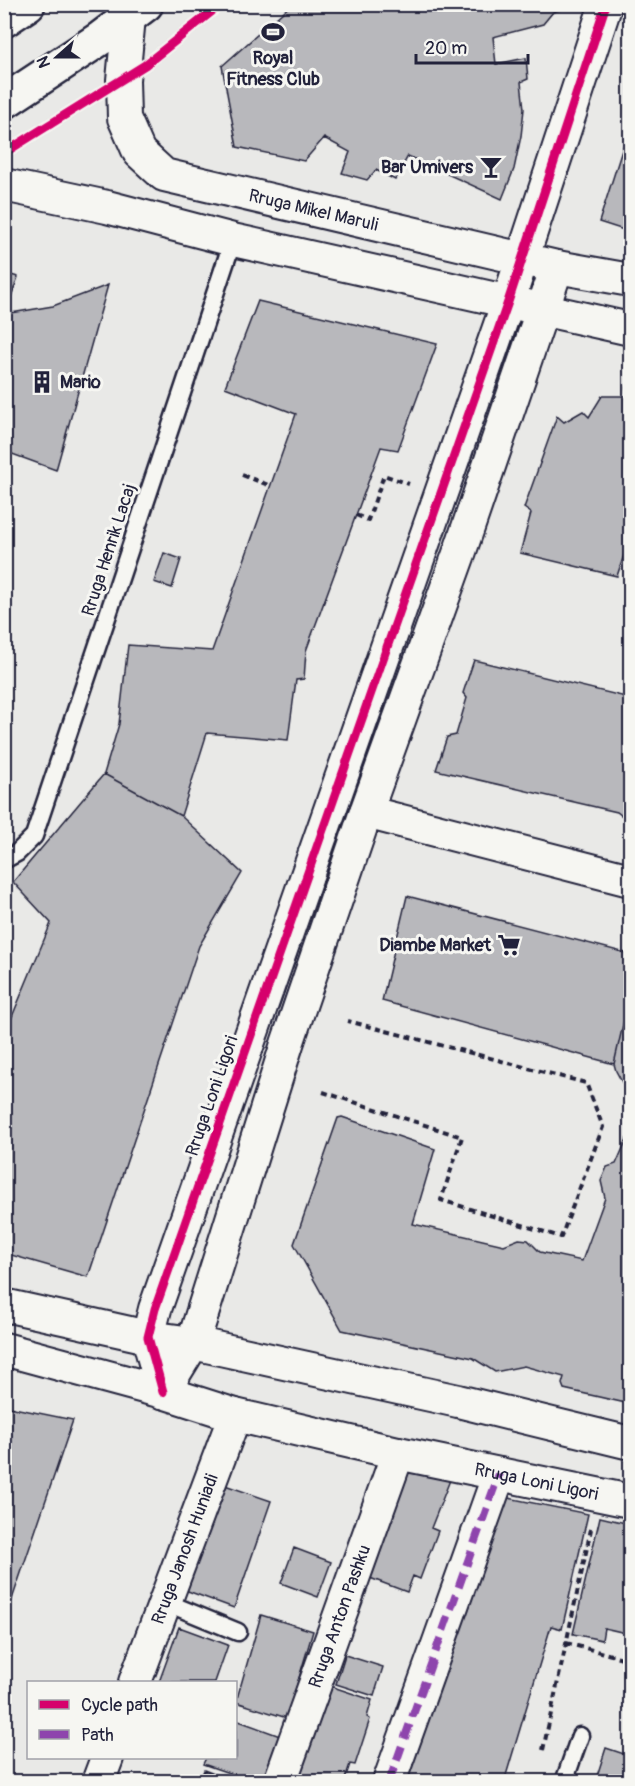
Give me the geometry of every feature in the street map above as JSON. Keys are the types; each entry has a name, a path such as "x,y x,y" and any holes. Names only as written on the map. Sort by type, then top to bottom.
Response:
{"main road":[{"path":"4,20 28,4"},
{"path":"4,102 138,11"}],"street":[{"name":"Rruga Loni Ligori","path":"163,1392 148,1337 155,1309 508,302 606,4"},
{"name":"Rruga Mikel Maruli","path":"138,11 123,80 124,118 139,152 164,175 557,267 630,280"},
{"path":"4,185 107,207 233,240 630,329"},
{"path":"163,1392 193,1343 287,1044 557,267"},
{"path":"366,812 630,880"},
{"path":"4,1305 148,1337 193,1343 458,1401 630,1443"},
{"name":"Rruga Loni Ligori","path":"4,1349 163,1392 235,1415 398,1454 630,1501"},
{"name":"Rruga Janosh Huniadi","path":"136,1681 235,1415"},
{"name":"Rruga Anton Pashku","path":"280,1782 398,1454"},
{"path":"389,1782 499,1474"},
{"path":"98,1782 107,1759"}],"lane":[{"name":"Rruga Henrik Lacaj","path":"4,860 17,853 34,836 233,240"},
{"path":"165,1602 238,1632"},
{"path":"564,1782 580,1736"}],"path":[{"path":"242,475 271,486"},
{"path":"356,515 368,520 384,475 441,495"},
{"path":"323,1092 462,1137 441,1200 561,1237 603,1127 586,1083 348,1021"},
{"path":"541,1758 592,1521"},
{"path":"566,1643 630,1660"}],"building":[{"path":"292,4 570,4 569,7 553,12 543,24 493,37 496,64 526,58 528,79 521,82 524,109 521,136 514,169 502,199 408,156 395,180 376,170 367,180 342,173 350,152 324,138 304,161 237,147 222,66"},
{"path":"630,125 630,232 599,222"},
{"name":"Mario","path":"4,273 18,277 5,314 53,306 108,285 56,470 4,451"},
{"path":"258,301 437,344 398,450 381,447 306,651 304,679 296,680 288,740 207,733 181,816 104,774 119,724 128,645 212,651 296,414 225,387"},
{"path":"630,384 630,546 627,546 617,576 520,553 531,513 524,508 557,416 564,422 583,411 589,417 602,396 627,396 626,387"},
{"path":"164,553 181,559 172,588 154,582"},
{"path":"474,660 630,698 630,822 617,812 436,770 447,737 456,735 467,698 463,693"},
{"path":"104,774 181,816 242,873 199,946 88,1277 4,1253 4,1036 51,923 13,882"},
{"path":"407,896 630,954 630,994 614,1064 382,1001"},
{"path":"630,994 630,1097 614,1064"},
{"path":"342,1117 435,1149 413,1224 504,1245 519,1239 528,1240 540,1252 582,1261 605,1198 601,1181 607,1167 616,1164 630,1132 630,1404 564,1389 562,1384 564,1377 524,1366 495,1372 473,1358 342,1330 294,1244 338,1118"},
{"path":"4,1406 73,1420 4,1623"},
{"path":"405,1463 450,1480 431,1528 438,1531 420,1579 413,1576 407,1592 362,1575"},
{"path":"222,1484 271,1501 234,1608 185,1590"},
{"path":"498,1496 588,1514 562,1629 551,1626 504,1782 421,1782 401,1772"},
{"path":"600,1517 630,1524 630,1634 604,1628 602,1640 573,1634"},
{"path":"294,1548 331,1562 318,1597 281,1583"},
{"path":"261,1615 313,1631 287,1718 237,1702"},
{"path":"179,1627 228,1645 215,1681 159,1681"},
{"path":"345,1655 383,1667 374,1696 336,1684"},
{"path":"330,1686 372,1700 367,1717 370,1719 355,1765 350,1764 344,1782 297,1782"},
{"path":"237,1720 280,1736 264,1782 255,1782 203,1764 206,1759 237,1759"},
{"path":"606,1748 630,1756 630,1782 595,1782"},
{"path":"204,1770 235,1782 199,1782"}],"marked path":[{"path":"389,1782 499,1474"}],"cycle path":[{"path":"4,153 145,65 221,4"},
{"path":"163,1392 148,1337 155,1309 508,302 606,4"}],"place":[{"name":"Royal Fitness Club","path":"273,32"},
{"name":"Bar Umivers","path":"491,167"},
{"name":"Mario","path":"42,382"},
{"name":"Diambe Market","path":"509,945"}]}
